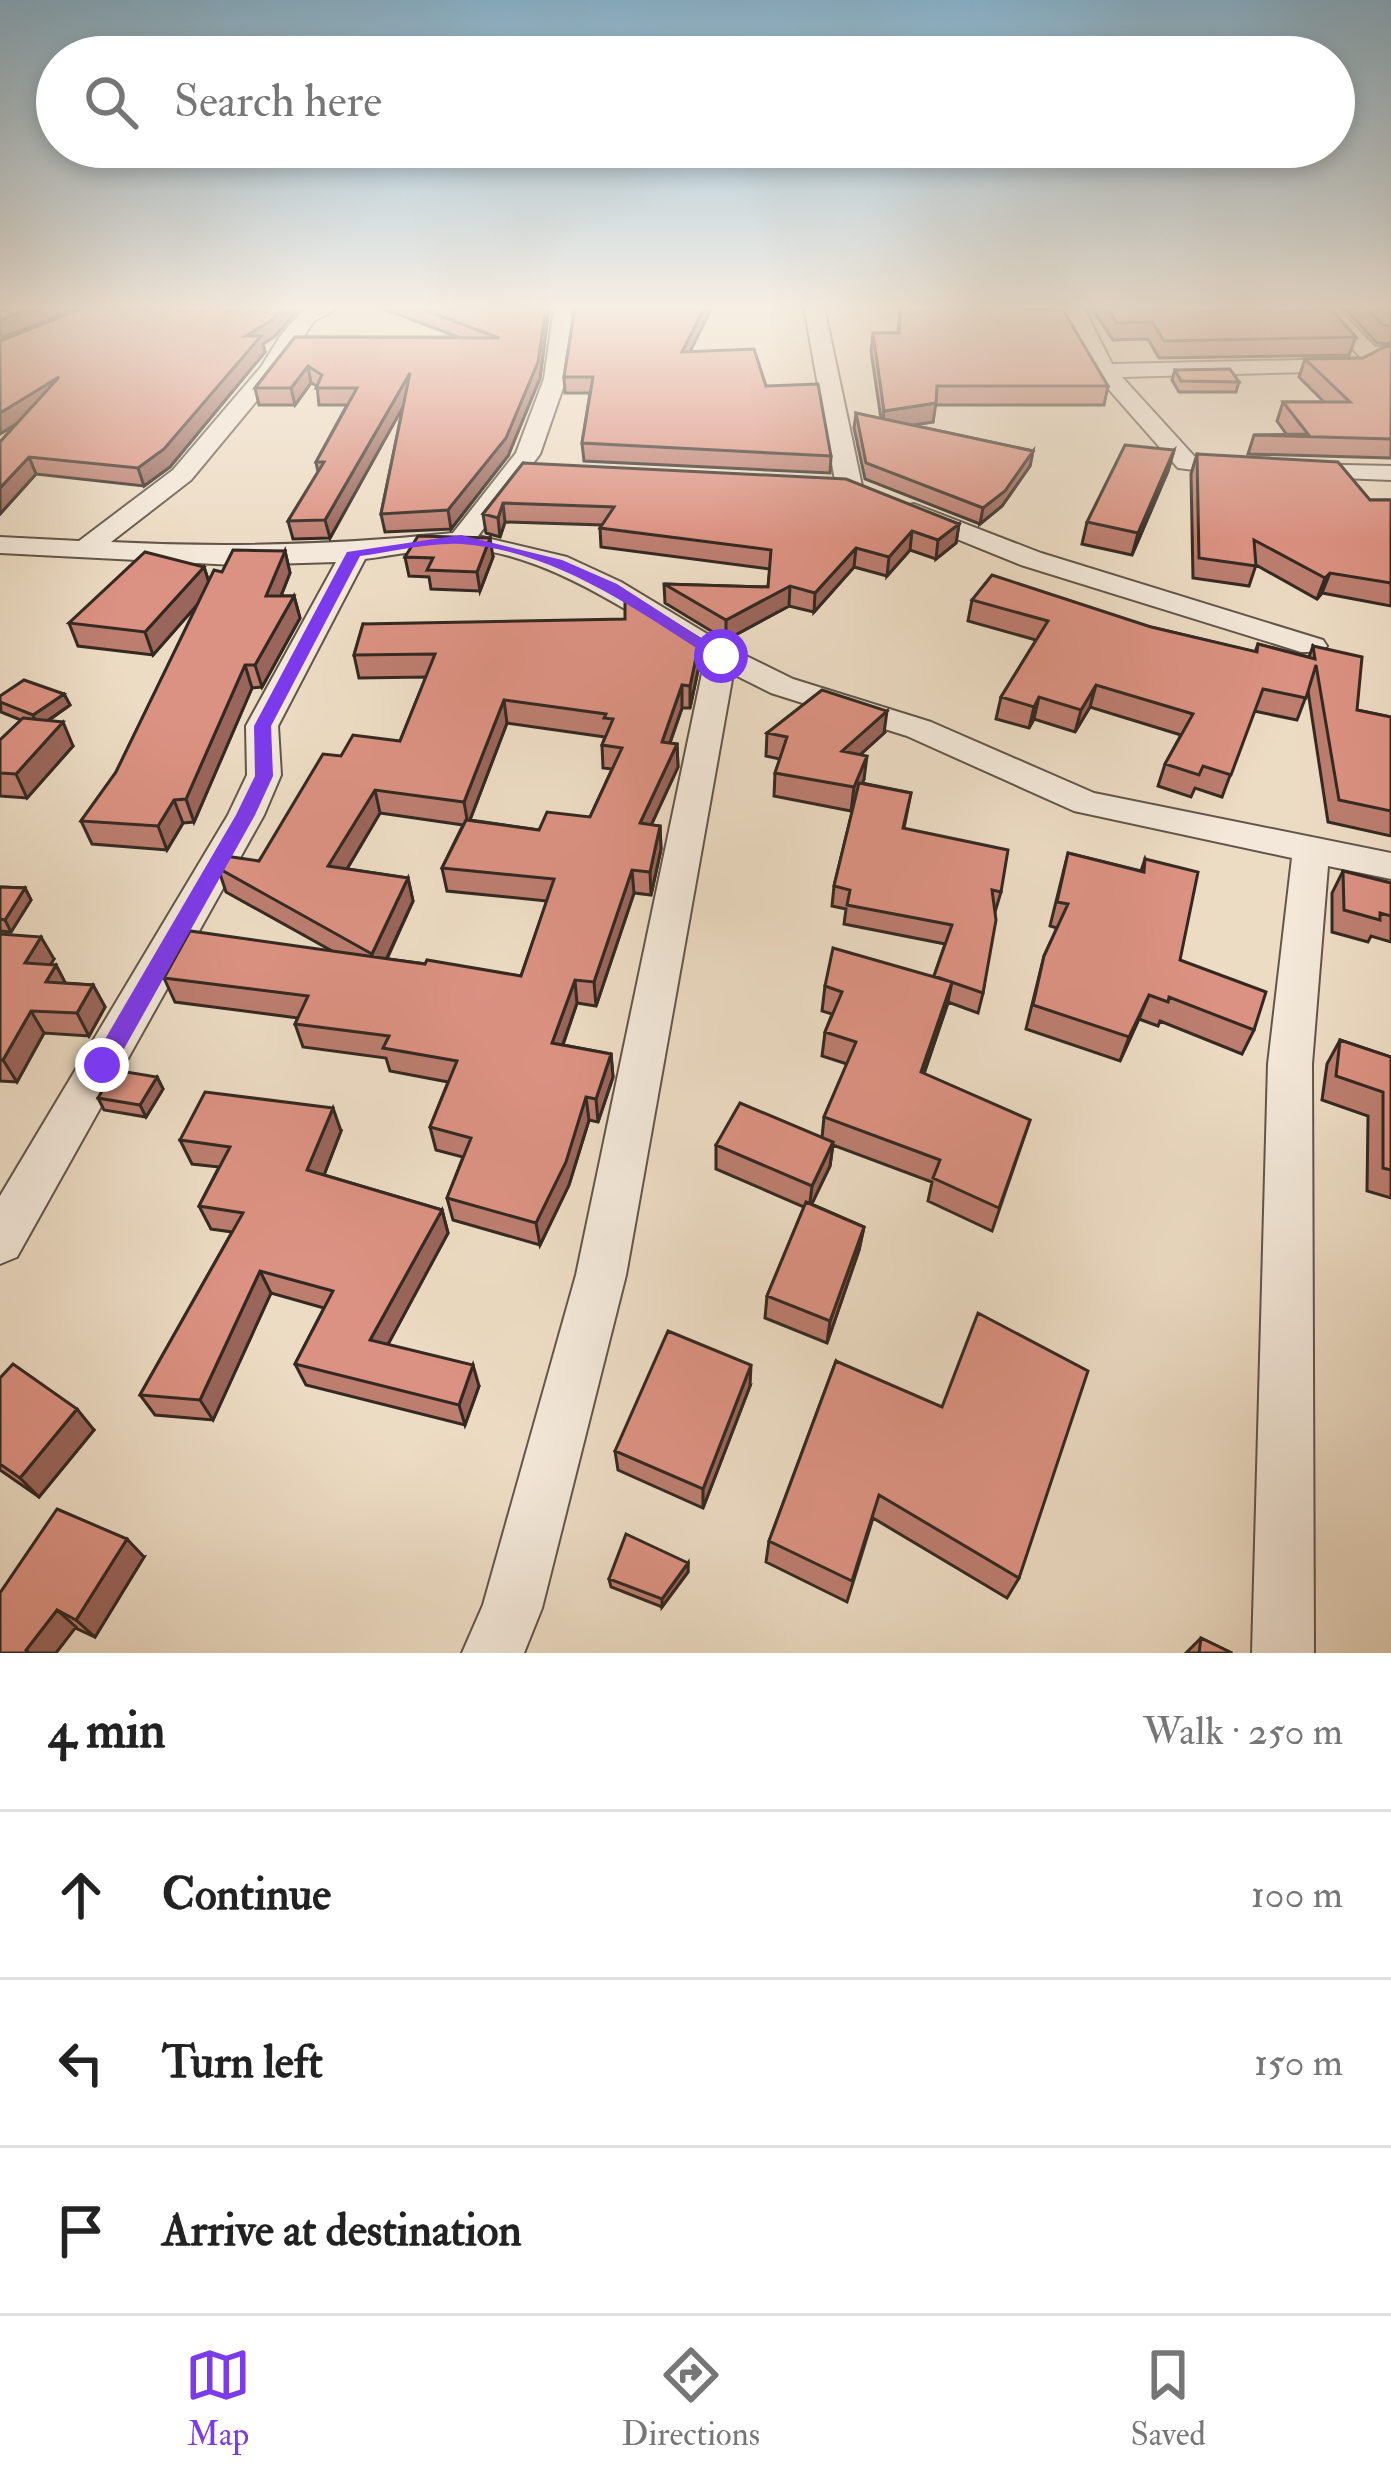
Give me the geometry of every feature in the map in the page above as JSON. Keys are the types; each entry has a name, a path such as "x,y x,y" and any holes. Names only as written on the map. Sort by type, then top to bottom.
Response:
{"street":[{"path":"85,549 182,476 258,384"},
{"path":"461,539 528,454 553,384"},
{"path":"833,384 859,492 1031,559 1312,646"},
{"path":"1117,384 1187,463 1391,473"},
{"path":"514,470 559,472"},
{"path":"7,553 85,549 236,557 355,552 461,539 557,563 611,588 721,656 782,686 919,729 1086,802 1391,866"},
{"path":"0,1240 246,815 264,776 262,726 355,552"},
{"path":"493,1653 512,1608 602,1275 721,656"},
{"path":"1283,1653 1290,1064 1311,849"}],"building":[{"path":"0,384 47,384 0,413"},
{"path":"53,384 220,384 164,449 138,468 29,457 0,488 0,442"},
{"path":"258,384 294,384 291,388 255,388"},
{"path":"318,384 404,384 325,520 288,521 324,462 316,462 357,388 316,388"},
{"path":"408,384 529,384 506,438 448,510 381,514"},
{"path":"592,384 818,384 831,456 582,443"},
{"path":"880,384 1108,386 937,386 936,403 884,411"},
{"path":"1331,384 1391,384 1391,439 1254,435 1308,434 1283,402 1350,402"},
{"path":"856,413 1033,451 1005,491 983,508 866,463"},
{"path":"1125,445 1174,450 1138,533 1087,522"},
{"path":"1197,454 1338,462 1370,500 1391,500 1391,583 1330,573 1325,578 1254,540 1256,566 1199,558"},
{"path":"523,463 846,479 959,524 938,540 912,531 889,557 856,548 815,593 790,586 726,620 664,584 768,587 771,550 600,528 614,507 503,503 498,518 483,514"},
{"path":"418,536 490,538 477,572 427,570 433,558 405,557"},
{"path":"233,550 285,551 266,596 294,596 255,665 245,665 186,799 174,800 158,826 81,821 116,772 214,570 222,572"},
{"path":"145,552 204,567 145,632 69,623"},
{"path":"992,575 1151,627 1257,652 1258,644 1315,659 1313,646 1362,657 1357,710 1391,717 1391,811 1339,800 1316,665 1306,698 1263,689 1231,775 1203,766 1199,775 1165,764 1193,714 1096,685 1081,710 1039,697 1034,707 1001,697 1048,621 972,600"},
{"path":"625,593 700,639 690,686 682,685 662,742 677,744 640,823 660,826 650,872 632,870 594,982 575,980 552,1043 611,1054 596,1099 586,1097 566,1162 536,1223 447,1198 471,1138 430,1127 457,1061 383,1048 389,1036 295,1024 308,996 164,978 190,931 521,976 554,879 442,868 466,820 539,830 547,812 590,817 622,748 602,745 613,719 604,718 606,714 504,700 464,802 375,790 328,866 408,878 372,954 218,868 225,856 259,861 323,754 341,756 353,735 400,741 435,654 354,655 363,624 625,619"},
{"path":"24,680 64,694 33,715 0,702 0,696"},
{"path":"822,690 887,711 842,751 867,756 854,787 775,773 787,737 767,733"},
{"path":"23,718 63,722 16,774 0,773 0,740"},
{"path":"859,783 911,793 903,828 1008,850 1001,892 992,890 996,920 983,993 934,976 952,925 847,905 850,890 834,886"},
{"path":"1068,853 1144,872 1145,859 1198,872 1180,960 1266,992 1254,1030 1169,997 1168,1002 1149,995 1129,1037 1033,1005 1044,956 1068,904 1057,902"},
{"path":"1343,871 1391,883 1391,916 1380,913 1380,920 1344,910"},
{"path":"0,887 25,888 5,920 0,919"},
{"path":"0,934 41,937 25,963 56,965 46,982 93,985 77,1013 31,1011 3,1060 0,1060"},
{"path":"833,948 952,982 921,1072 1030,1120 999,1208 933,1178 940,1160 824,1117 856,1042 825,1032 842,992 825,986"},
{"path":"1340,1040 1391,1057 1391,1170 1383,1168 1383,1092 1336,1076"},
{"path":"114,1070 157,1077 140,1105 98,1098"},
{"path":"205,1092 333,1108 307,1170 442,1210 370,1340 473,1365 459,1405 295,1364 333,1291 260,1271 200,1400 140,1395 243,1213 199,1206 230,1147 180,1140"},
{"path":"740,1103 833,1142 812,1186 716,1145"},
{"path":"806,1202 864,1227 830,1321 767,1296"},
{"path":"978,1313 1088,1371 1019,1578 879,1495 852,1581 769,1541 836,1361 942,1407"},
{"path":"668,1331 751,1365 703,1489 615,1451"},
{"path":"13,1364 77,1409 20,1478 0,1464 0,1378"},
{"path":"57,1509 127,1539 76,1620 57,1610 26,1650 29,1653 0,1653 0,1593"},
{"path":"626,1534 688,1563 662,1599 609,1579"},
{"path":"1201,1638 1232,1653 1199,1653"}],"route":[{"path":"102,1065 246,815 264,776 262,726 355,552 461,539 557,563 611,588 721,656"}]}
